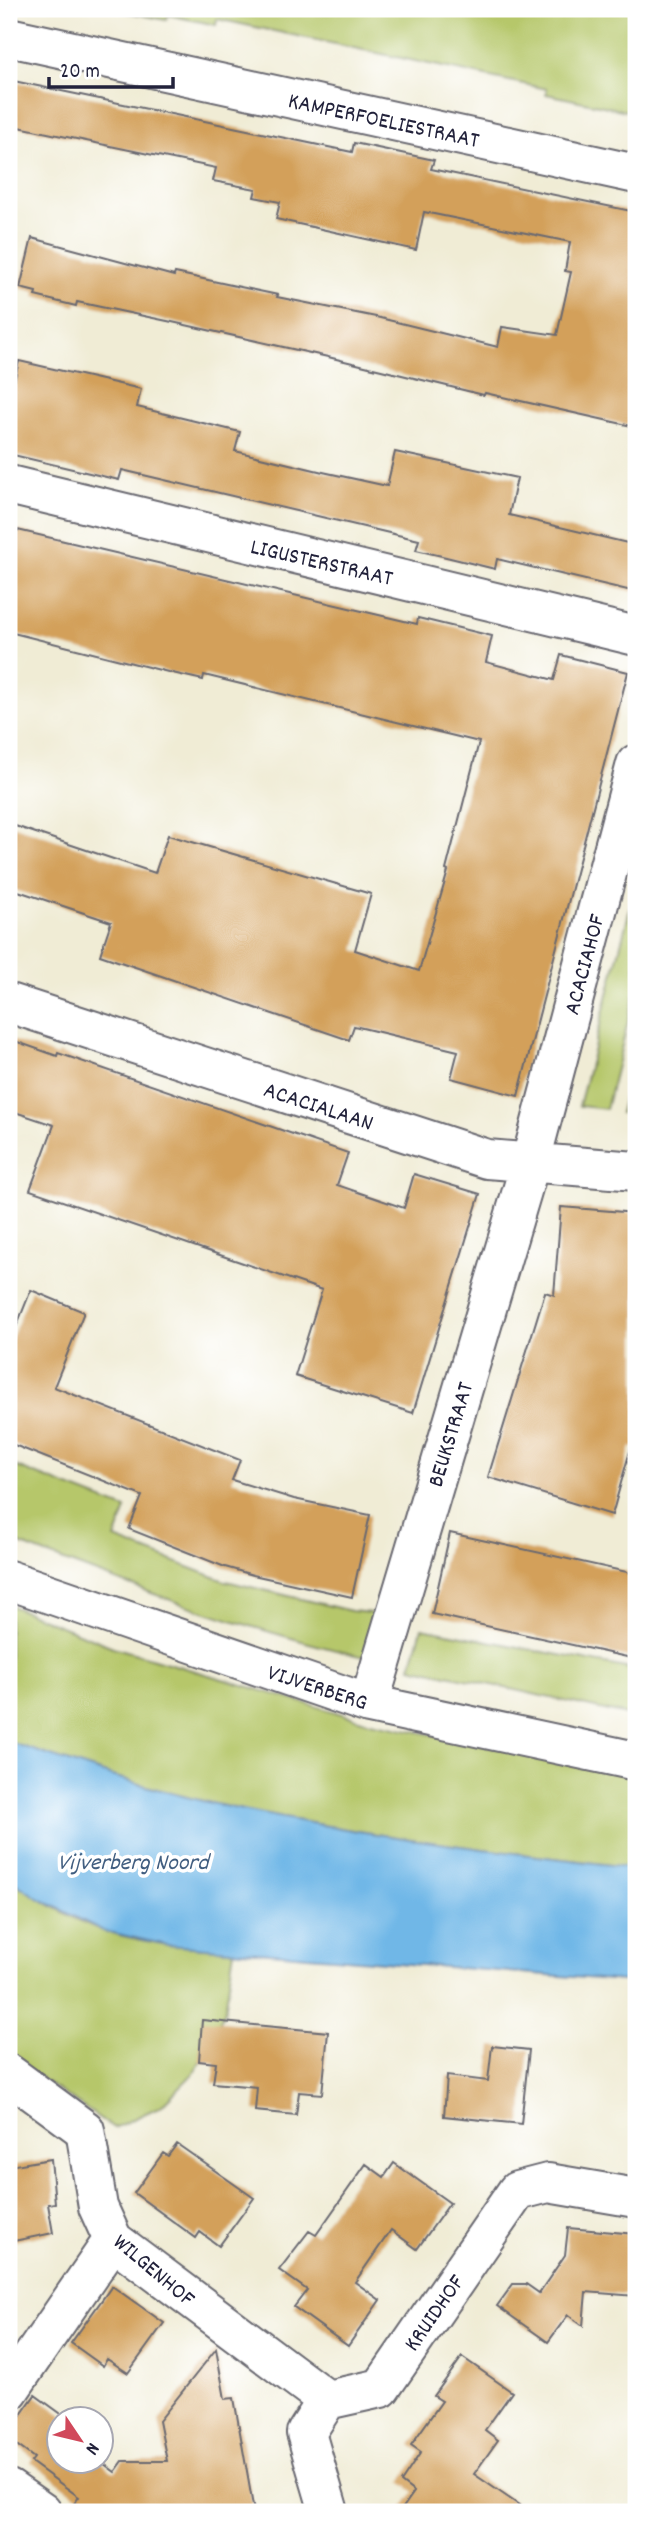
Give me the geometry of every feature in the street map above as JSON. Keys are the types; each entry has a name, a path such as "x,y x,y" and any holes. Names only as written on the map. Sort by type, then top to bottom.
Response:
{"street":[{"name":"KAMPERFOELIESTRAAT","path":"9,37 636,174"},
{"name":"LIGUSTERSTRAAT","path":"9,485 636,636"},
{"name":"ACACIAHOF","path":"530,1164 636,764"},
{"name":"ACACIALAAN","path":"9,1003 487,1160 636,1171"},
{"name":"BEUKSTRAAT","path":"369,1704 530,1164"},
{"name":"VIJVERBERG","path":"9,1580 369,1704 636,1761"},
{"name":"WILGENHOF","path":"9,2074 85,2130 98,2207 113,2240 327,2400"},
{"name":"KRUIDHOF","path":"327,2400 381,2388 517,2191 548,2183 636,2199"},
{"path":"9,2391 113,2240"},
{"path":"327,2400 306,2433 329,2512"},
{"path":"9,2489 42,2512"}],"green space":[{"path":"113,9 627,9 636,11 636,113 546,94 547,89 217,19 216,25 168,15 166,20"},
{"path":"636,886 636,990 606,1109 579,1106"},
{"path":"636,1053 636,1115 620,1113"},
{"path":"9,1464 126,1509 115,1539 222,1580 351,1611 381,1614 369,1658 232,1620 142,1590 9,1540"},
{"path":"9,1605 113,1647 366,1721 636,1776 636,1868 488,1850 292,1820 213,1804 154,1788 9,1742"},
{"path":"422,1628 636,1670 636,1717 411,1667"},
{"path":"9,1879 68,1915 105,1931 153,1942 234,1950 225,2010 209,2047 193,2074 161,2106 114,2128 9,2057"}],"water":[{"name":"Vijverberg Noord","path":"9,1742 154,1788 213,1804 292,1820 488,1850 636,1868 636,1982 167,1945 103,1931 38,1898 9,1879"}],"building":[{"path":"9,80 352,152 354,143 434,160 431,169 636,212 636,427 485,393 484,395 172,322 77,302 76,306 35,296 36,292 20,288 32,238 174,276 175,273 278,295 277,297 376,317 498,347 502,327 557,335 571,272 565,271 570,242 424,212 416,250 276,219 280,202 254,197 256,189 213,181 216,168 9,125"},
{"path":"19,361 141,389 137,407 240,432 235,451 323,472 387,486 395,452 517,478 509,515 636,545 636,592 497,559 495,569 416,550 419,540 122,470 119,480 9,454 9,403"},
{"path":"9,528 417,624 418,618 492,636 486,662 554,680 561,655 628,672 518,1096 451,1078 458,1051 354,1026 349,1040 100,955 111,922 9,888 9,824 155,873 168,835 371,894 355,950 419,971 448,871 446,870 479,742 204,675 203,680 168,672 9,632"},
{"path":"9,1039 57,1056 58,1053 348,1153 337,1185 404,1208 414,1174 480,1194 413,1413 295,1376 322,1290 30,1190 54,1125 9,1110"},
{"path":"561,1207 636,1213 636,1449 631,1447 612,1515 488,1477 545,1292 554,1295"},
{"path":"31,1290 84,1312 54,1387 240,1460 232,1480 294,1499 370,1515 352,1597 225,1567 129,1529 142,1496 9,1443 9,1345"},
{"path":"450,1533 636,1574 636,1659 432,1614"},
{"path":"202,2020 328,2032 322,2094 299,2092 296,2115 255,2111 257,2087 213,2083 216,2063 199,2061"},
{"path":"492,2046 529,2050 521,2124 444,2116 447,2076 488,2081"},
{"path":"177,2144 254,2198 219,2246 200,2232 196,2238 134,2193 163,2153 168,2156"},
{"path":"51,2159 55,2203 48,2204 53,2233 9,2242 9,2166"},
{"path":"394,2163 450,2203 417,2249 391,2230 355,2282 380,2300 348,2346 294,2307 307,2290 279,2270 309,2231 316,2235 366,2164 384,2177"},
{"path":"568,2228 636,2234 636,2296 586,2292 583,2326 568,2315 548,2342 497,2306 513,2284 526,2284 539,2293 565,2255"},
{"path":"112,2286 164,2323 128,2373 107,2359 103,2366 71,2343"},
{"path":"216,2349 225,2399 234,2398 254,2512 68,2512 79,2497 50,2476 116,2476 116,2471 123,2461 167,2461 159,2421"},
{"path":"462,2357 512,2392 485,2430 498,2440 474,2474 529,2512 400,2512 414,2492 401,2482 421,2452 411,2445 442,2401 434,2396"},
{"path":"35,2395 50,2406 46,2406 46,2473 31,2462 34,2458 10,2440 18,2429 13,2426"}]}
